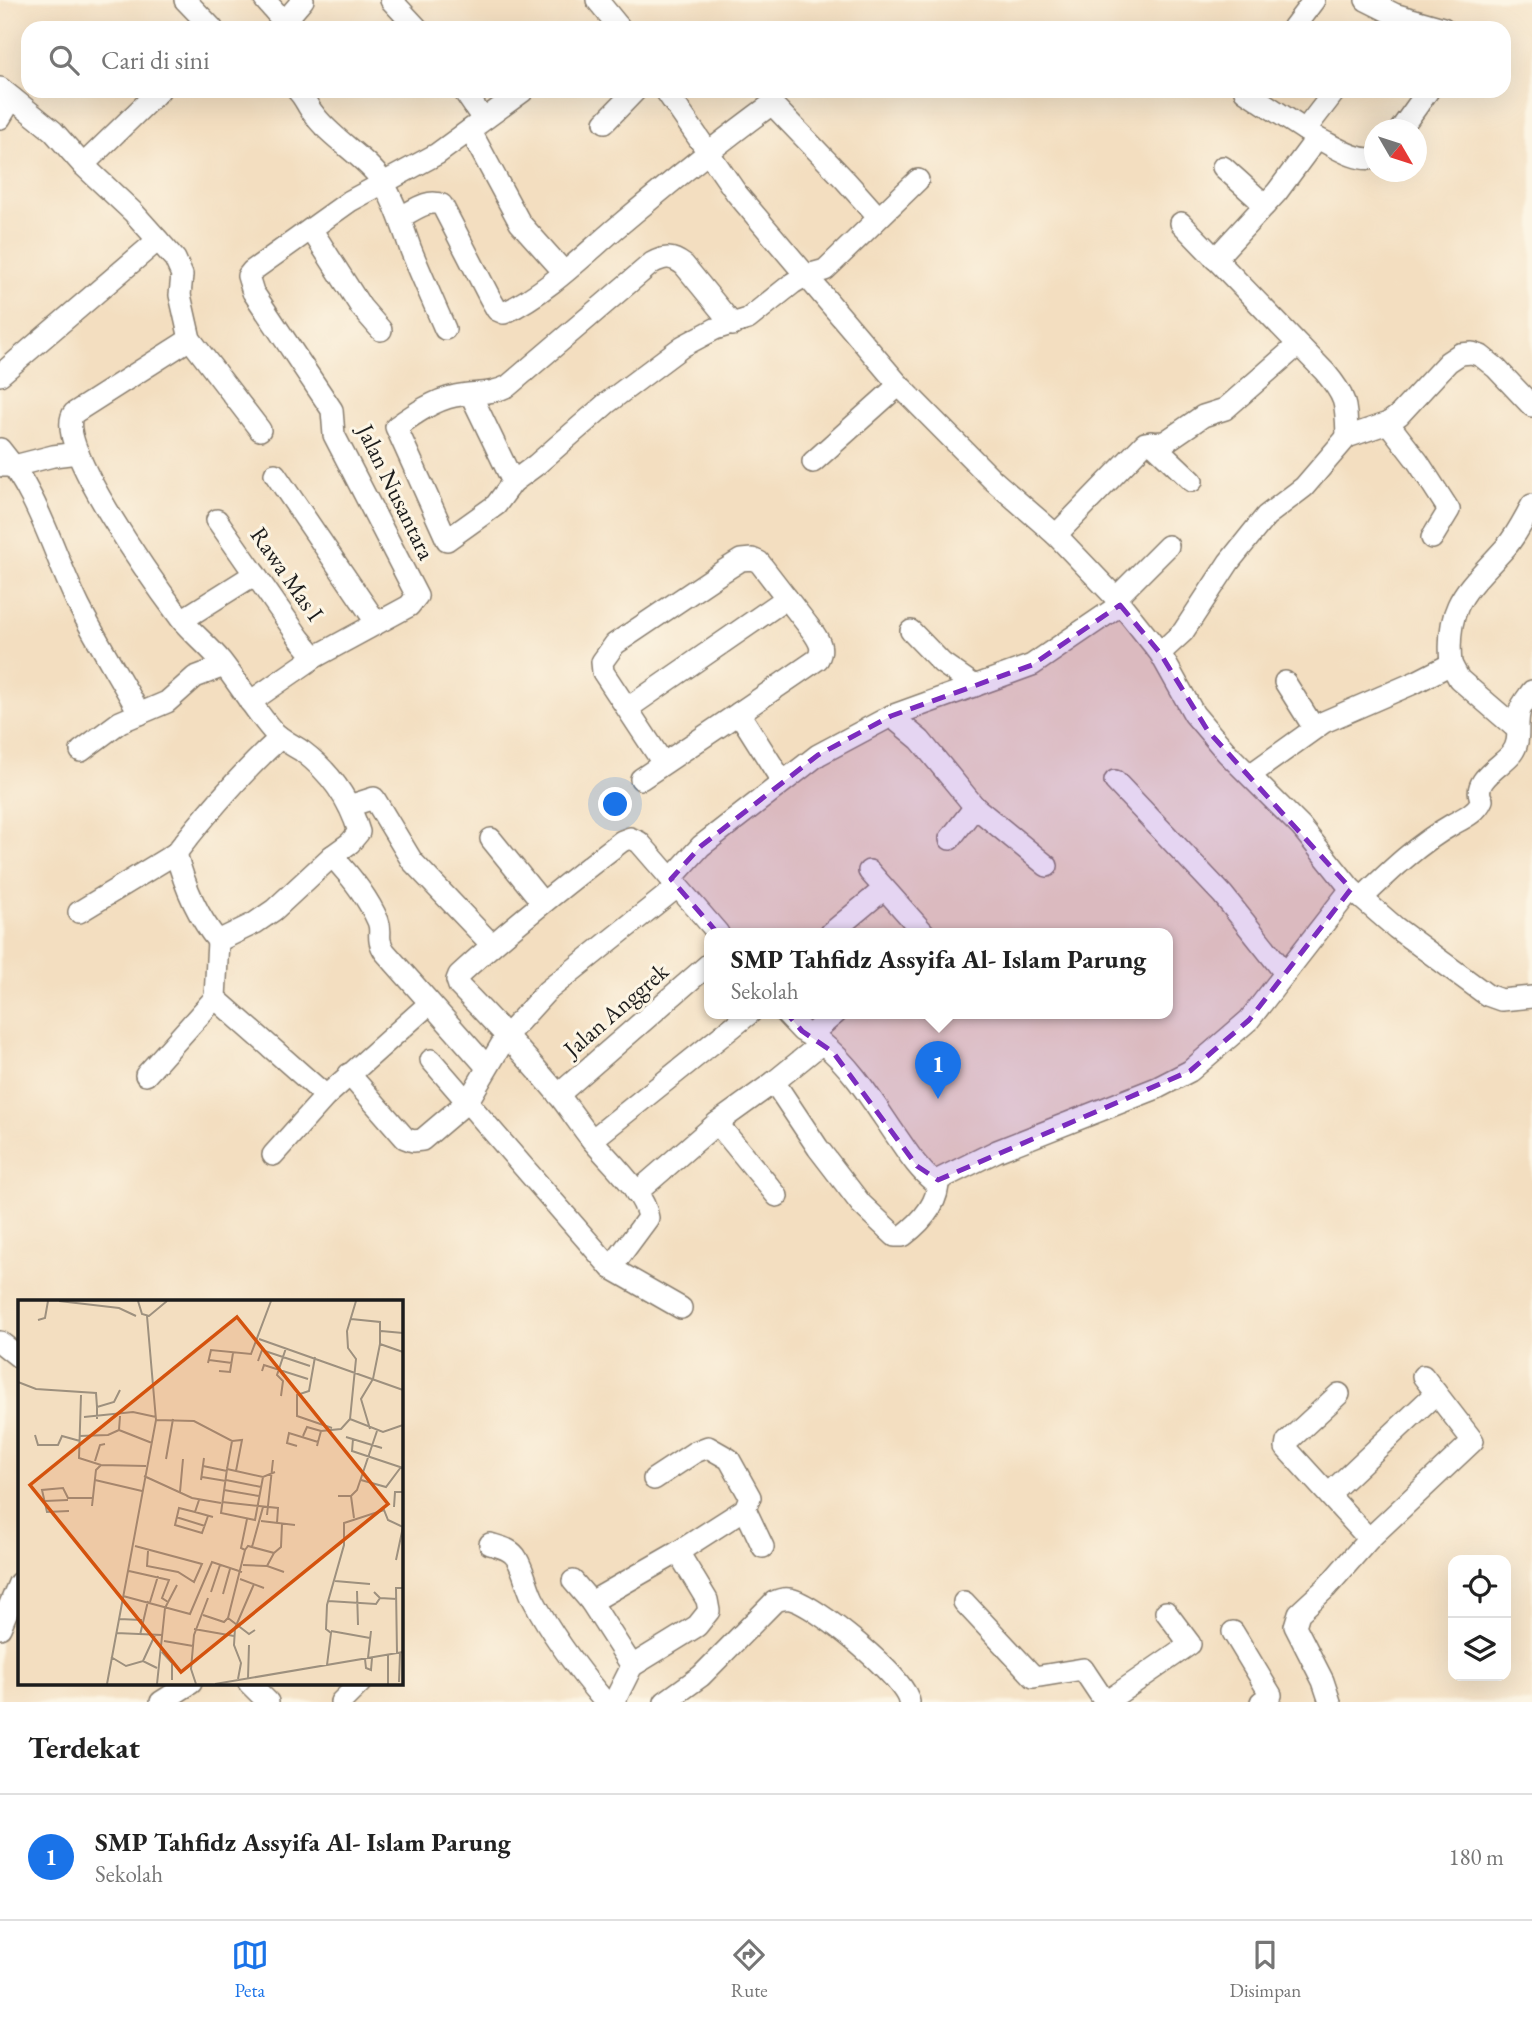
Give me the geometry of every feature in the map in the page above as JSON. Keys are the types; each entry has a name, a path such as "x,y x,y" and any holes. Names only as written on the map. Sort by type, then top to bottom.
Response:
{"street":[{"path":"185,0 205,21"},
{"path":"265,0 279,21"},
{"path":"285,21 303,0"},
{"path":"391,0 411,21"},
{"path":"414,21 421,0"},
{"path":"597,0 608,21"},
{"path":"1298,21 1314,0"},
{"path":"1366,0 1389,21"},
{"path":"0,118 6,93 53,131 158,240 183,275 180,295 190,339 201,357 260,430"},
{"path":"83,165 152,98"},
{"path":"306,98 313,113 383,183 401,217 445,329"},
{"path":"467,98 520,223 564,272"},
{"name":"Jalan Nusantara","path":"250,702 316,657 376,622 408,607 417,596 334,435 332,410 248,283 248,276 350,201 437,153 513,98"},
{"path":"605,122 628,98"},
{"path":"671,98 737,194 899,386 993,480 1056,535 1118,601 1160,653 1194,714 1227,753 1301,827 1357,894 1395,928 1492,998 1532,997"},
{"path":"401,217 426,204 435,202 442,205 490,298 502,313 521,305 564,272 709,150 780,98 821,153 878,217"},
{"path":"1257,98 1311,134 1357,158 1364,159"},
{"path":"1215,259 1265,205 1331,98"},
{"path":"1408,119 1423,98"},
{"path":"1223,167 1265,205"},
{"path":"733,325 684,265 674,258 660,258 508,386 496,392 455,396 433,405 396,427 447,540 496,505 513,482 591,415 682,346 715,329 733,325 748,319 793,283 807,275 825,270 918,180"},
{"path":"1181,223 1342,393 1347,437"},
{"path":"311,229 361,307 381,330"},
{"path":"0,375 158,240"},
{"path":"190,339 74,413 70,417 69,428 86,474 122,534 182,620 224,666 280,738 303,752 328,774 349,806 359,832 274,910 255,923 218,941"},
{"path":"1056,535 1145,443 1165,442 1203,416 1225,409 1298,345"},
{"path":"1160,653 1183,632 1229,562 1259,525 1304,488 1347,437 1388,423 1399,415 1439,370 1460,354 1472,353 1480,356 1496,368 1532,407"},
{"path":"813,462 899,386"},
{"path":"471,395 513,482"},
{"path":"1388,423 1418,462 1449,510 1432,538"},
{"path":"1151,442 1192,481"},
{"path":"0,449 7,466 48,532 79,607 140,714"},
{"path":"7,466 78,453"},
{"path":"275,474 376,622"},
{"path":"1517,729 1459,679 1451,664 1450,629 1465,590 1506,547 1532,505"},
{"name":"Rawa Mas I","path":"217,520 316,657"},
{"path":"349,1074 405,1138 422,1140 468,1101 507,1035 547,991 674,883 701,846 782,781 818,755 891,716 1032,665 1118,601 1168,546"},
{"path":"640,779 818,659 821,653 820,641 759,562 752,559 741,560 615,644 602,662 603,672 663,763"},
{"path":"182,620 255,574"},
{"path":"628,708 787,598"},
{"path":"911,631 942,663 975,686"},
{"path":"1250,775 1314,728 1343,712 1416,682 1451,664"},
{"path":"80,751 114,726 167,702 195,677 224,666"},
{"path":"1285,682 1314,728"},
{"path":"791,1019 802,1031 833,1052 859,1082 917,1166 933,1181 997,1151 1138,1096 1190,1071 1249,1020 1285,973 1357,894 1417,847 1479,806 1482,800 1478,794 1479,788 1484,779 1509,758 1517,747 1520,709 1532,691"},
{"path":"739,713 782,781"},
{"path":"891,716 920,740 975,807 1047,866"},
{"path":"79,912 176,853 226,791 280,738"},
{"path":"1115,781 1223,895 1285,973"},
{"path":"349,806 374,798 412,861 492,945"},
{"path":"950,839 975,807"},
{"path":"611,1268 648,1217 648,1213 636,1193 558,1095 507,1035 458,985 457,980 459,975 542,902 629,838 639,842 714,928"},
{"path":"491,839 542,902"},
{"path":"146,1075 215,998 218,941 201,919 182,876 176,853"},
{"path":"332,856 359,890 379,923 379,943 487,1068"},
{"path":"869,871 919,928"},
{"path":"837,928 884,889"},
{"name":"Jalan Anggrek","path":"558,1095 704,968"},
{"path":"215,998 326,1096"},
{"path":"273,1155 326,1096 429,1004"},
{"path":"592,1140 743,1019"},
{"path":"636,1193 717,1124 774,1082 831,1019"},
{"path":"431,1060 611,1268 681,1308"},
{"path":"774,1082 818,1148 861,1204 895,1236 903,1236 910,1231 933,1205 939,1193 938,1180"},
{"path":"717,1124 777,1196"},
{"path":"0,1342 18,1356"},
{"path":"1329,1494 1429,1385 1473,1441 1369,1539 1299,1614 1296,1620 1301,1641 1323,1681 1330,1702"},
{"path":"1339,1394 1286,1445 1287,1451 1369,1539"},
{"path":"591,1602 678,1552 745,1509 750,1494 729,1459 708,1447 695,1452 654,1479"},
{"path":"745,1509 763,1547"},
{"path":"490,1544 508,1549 517,1558 544,1618 605,1702"},
{"path":"614,1702 632,1665 697,1626 709,1611 707,1600 678,1552"},
{"path":"573,1581 591,1602 632,1665"},
{"path":"0,1628 18,1585"},
{"path":"665,1702 701,1676 774,1602 788,1598 803,1604 870,1653 897,1679 907,1692 909,1702"},
{"path":"964,1602 1034,1677 1083,1669 1105,1702 1190,1644 1166,1612"},
{"path":"1233,1632 1271,1695 1261,1702"},
{"path":"161,1702 188,1685"},
{"path":"250,1685 268,1702"},
{"path":"341,1702 358,1685"}],"highlighted area":[{"path":"1120,605 1160,653 1208,731 1351,889 1249,1020 1190,1071 938,1180 917,1166 833,1052 802,1031 671,879 701,846 818,755 891,716 1032,665"}],"place":[{"name":"SMP Tahfidz Assyifa Al- Islam Parung","path":"938,1099"}]}
